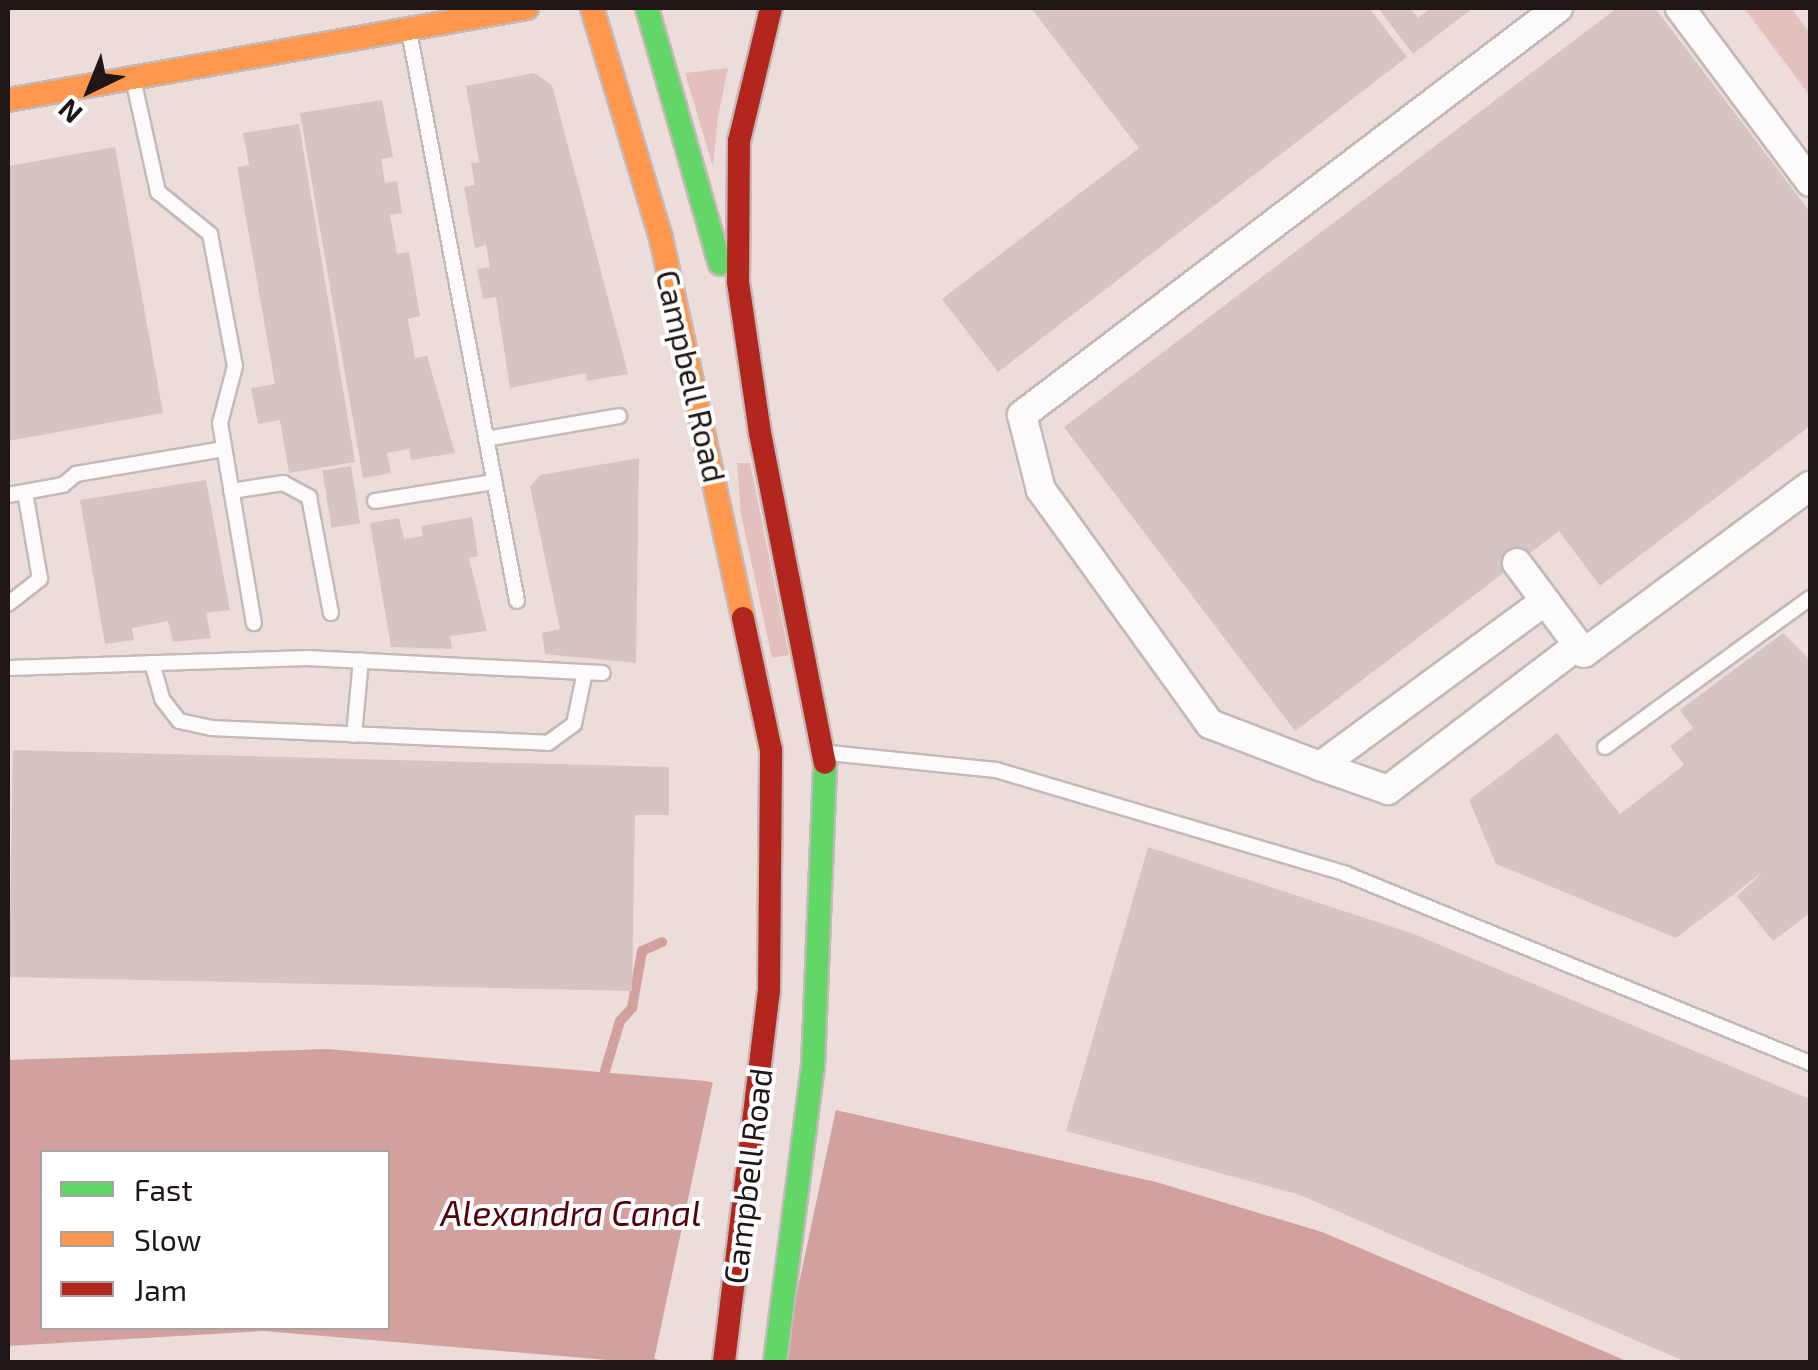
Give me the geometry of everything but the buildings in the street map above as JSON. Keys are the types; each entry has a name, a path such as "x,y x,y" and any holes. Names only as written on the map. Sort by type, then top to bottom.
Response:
{"main road":[{"path":"8,100 409,25 528,8"},
{"name":"Campbell Road","path":"592,8 662,238 771,750 774,908 761,1060 724,1362"},
{"name":"Campbell Road","path":"648,8 748,362 825,753 825,925 813,1067 776,1362"},
{"name":"Campbell Road","path":"748,362 735,199 744,113 771,8"}],"street":[{"path":"1558,8 1022,415 1041,490 1210,724 1388,790 1578,645"},
{"path":"1680,8 1810,182"},
{"path":"1517,563 1584,653 1810,486"},
{"path":"1320,766 1545,600"},
{"path":"771,750 825,753"}],"lane":[{"path":"409,25 517,601"},
{"path":"133,77 158,192 210,234 235,366 220,423 254,622"},
{"path":"486,439 620,416"},
{"path":"8,495 63,485 76,474 224,449"},
{"path":"375,501 494,482"},
{"path":"231,491 284,484 309,497 332,614"},
{"path":"8,604 40,579 25,492"},
{"path":"1605,747 1810,598"},
{"path":"354,734 361,660"},
{"path":"8,668 361,660 604,673"},
{"path":"152,663 162,699 180,721 548,743 574,724 585,672"},
{"path":"825,753 996,770 1346,874 1810,1063"}],"shaded area":[{"path":"1744,8 1791,8 1810,33 1810,96"},
{"path":"728,68 718,117 713,167 685,73"},
{"path":"737,463 750,463 789,655 772,658 741,514"}],"water":[{"name":"Alexandra Canal","path":"327,1049 706,1081 1156,1182 1322,1232 1629,1362 631,1362 264,1331 8,1346 8,1060"}],"pier":[{"path":"714,1077 837,1103 782,1362 654,1359"}],"waterway":[{"path":"605,1071 620,1021 632,1008 642,951 662,942"}],"traffic: fast":[{"path":"647,8 720,264"},
{"path":"775,1362 813,1067 825,763"}],"traffic: slow":[{"path":"8,100 527,8"},
{"path":"592,8 661,238 743,618"}],"traffic: jam":[{"path":"771,8 739,141 738,282 760,433 825,763"},
{"path":"724,1362 769,990 771,750 743,618"}]}
